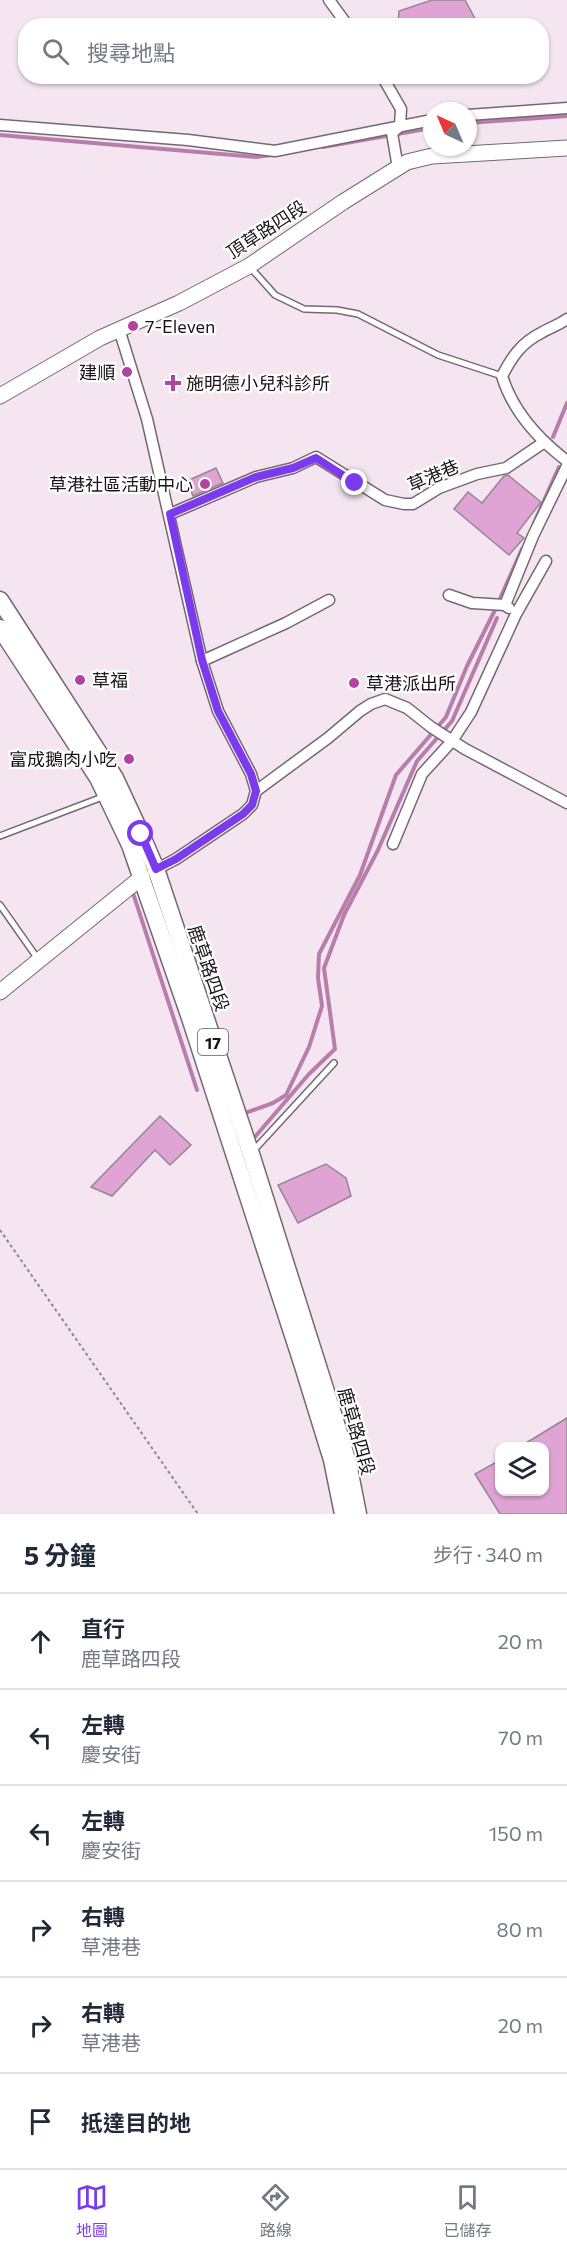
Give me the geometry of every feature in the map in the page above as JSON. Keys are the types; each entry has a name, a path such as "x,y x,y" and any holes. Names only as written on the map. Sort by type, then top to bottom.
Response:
{"main road":[{"name":"鹿草路四段","path":"0,600 115,778 251,1154 298,1329"},
{"name":"鹿草路四段","path":"0,628 107,795 149,873 298,1329 343,1445 347,1494 343,1514"},
{"name":"鹿草路四段","path":"347,1494 357,1514"}],"street":[{"path":"329,0 342,18"},
{"path":"387,84 401,109 399,126 392,133 398,168"},
{"path":"477,114 567,108"},
{"path":"0,125 188,140 275,151 423,122"},
{"name":"頂草路四段","path":"0,396 48,366 118,329 179,303 249,266 344,201 407,162 432,156 567,148"},
{"path":"505,605 533,536 567,464 543,443 519,413 502,376 521,346 539,333 567,319"},
{"path":"0,992 149,873 176,859 243,814 252,805 256,791 251,774 218,711 202,660 147,419 118,329"},
{"name":"草港巷","path":"170,514 256,477 293,468 316,458 385,500 413,504 439,488 477,474 507,468 543,443"},
{"path":"393,844 422,774 471,712 516,614 546,561"},
{"path":"449,595 472,603 505,605 516,614"},
{"path":"202,660 286,623 329,600"},
{"path":"256,791 371,704 385,699 407,708 449,739 566,801"}],"lane":[{"path":"249,266 275,296 303,309 338,310 358,314 438,355 502,376"},
{"path":"0,836 107,795"},
{"path":"0,905 39,960"},
{"path":"251,1154 334,1063"}],"path":[{"path":"0,1230 198,1514"}],"building":[{"path":"432,0 465,0 475,18 399,18 399,11"},
{"name":"草港社區活動中心","path":"216,468 223,483 193,496 187,481"},
{"path":"508,475 541,502 517,533 524,538 509,555 454,509 468,492 482,503 504,476"},
{"path":"160,1116 191,1145 170,1165 155,1150 112,1196 91,1187"},
{"path":"326,1164 346,1178 351,1196 298,1223 278,1185"},
{"path":"567,1418 567,1514 500,1514 475,1474 495,1463 495,1496 549,1496 549,1442 528,1442"}],"waterway":[{"path":"477,122 567,116"},
{"path":"323,147 423,130"},
{"path":"0,135 256,157 272,155"},
{"path":"553,437 567,403"},
{"path":"534,523 559,467"},
{"path":"248,1112 273,1103 286,1095 309,1047 322,1006 318,978 319,954 360,875 396,775 446,717 467,666 522,549"},
{"path":"254,1138 309,1074 335,1049 324,968 344,915 378,850 417,761 452,721 497,618"},
{"path":"133,893 197,1090"}],"place":[{"name":"7-Eleven","path":"133,326"},
{"name":"建順","path":"127,372"},
{"name":"施明德小兒科診所","path":"173,383"},
{"name":"草港社區活動中心","path":"205,484"},
{"name":"草福","path":"80,680"},
{"name":"草港派出所","path":"354,683"},
{"name":"富成鵝肉小吃","path":"129,759"}],"route":[{"path":"141,834 156,869 176,859 243,814 252,805 256,791 251,774 218,711 202,660 170,514 256,477 293,468 316,458 355,483"}]}
